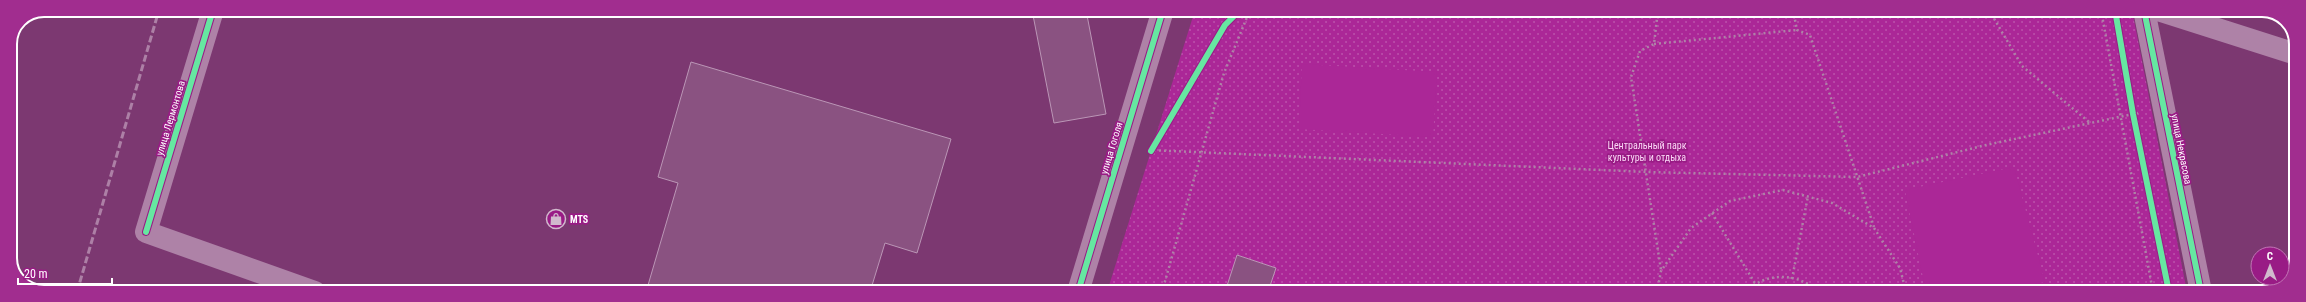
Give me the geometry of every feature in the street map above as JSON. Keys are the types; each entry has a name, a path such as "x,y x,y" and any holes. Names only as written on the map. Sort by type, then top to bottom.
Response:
{"street":[{"name":"улица Лермонтова","path":"211,17 146,232 295,285"},
{"name":"улица Гоголя","path":"1080,285 1161,17"},
{"name":"улица Некрасова","path":"2145,17 2200,285"},
{"path":"2180,17 2289,52"}],"path":[{"path":"1164,285 1224,73 1247,17"},
{"path":"1654,44 1657,17"},
{"path":"1794,17 1797,30"},
{"path":"1994,17 2022,66 2090,122"},
{"path":"2102,17 2152,285"},
{"path":"1658,285 1661,271 1647,172 1631,76 1640,51 1654,44 1797,30 1810,35 1874,228 1900,268 1904,285"},
{"path":"2132,106 2135,121"},
{"path":"1155,144 1151,151 1647,172 1857,177 1986,145 2164,107"},
{"path":"1661,271 1691,228 1730,201 1783,190 1832,203 1874,228"},
{"path":"1792,279 1808,196"},
{"path":"1712,213 1756,285 1769,278 1782,276 1802,281 1808,285"}],"green space":[{"name":"Центральный парк культуры и отдыха","path":"1193,17 2133,17 2186,285 1109,285"},
{"path":"1302,64 1437,72 1433,137 1299,129"},
{"path":"2014,167 2045,282 2031,285 1925,285 1905,190"}],"building":[{"path":"1033,17 1087,17 1106,114 1054,123"},
{"path":"691,62 951,139 917,253 885,243 872,285 648,285 678,183 658,177"},
{"path":"1237,255 1276,268 1270,285 1227,285"}],"railway":[{"path":"79,285 157,17"}],"cycle path":[{"path":"146,232 211,17"},
{"path":"1080,285 1161,17"},
{"path":"1151,151 1225,25 1233,17"},
{"path":"2116,17 2133,114 2168,285"},
{"path":"2145,17 2200,285"}],"place":[{"name":"MTS","path":"556,219"}]}
